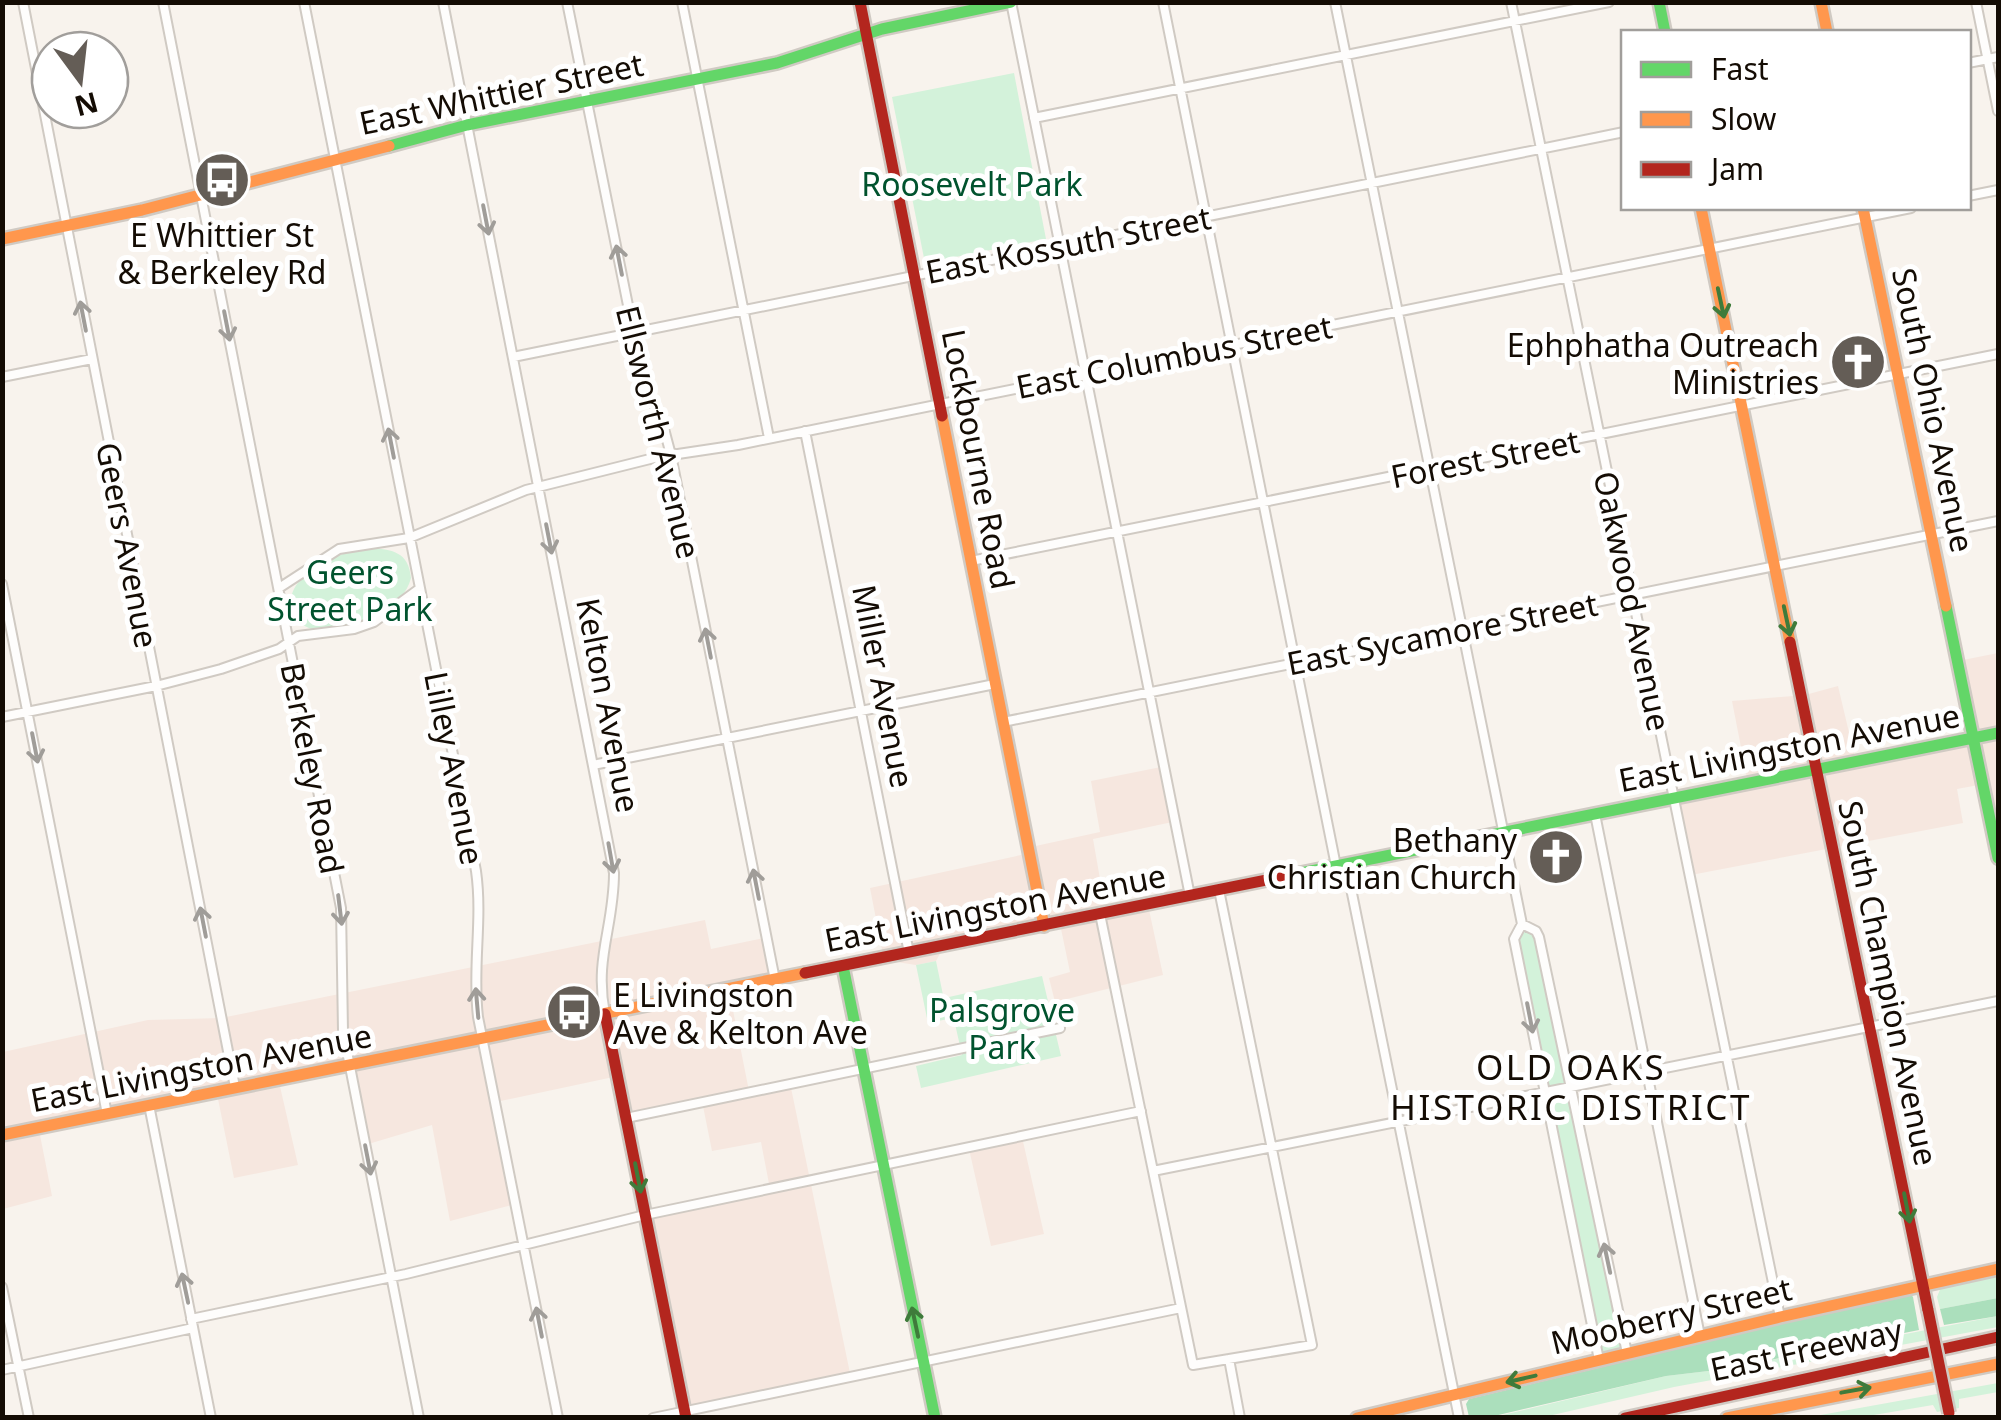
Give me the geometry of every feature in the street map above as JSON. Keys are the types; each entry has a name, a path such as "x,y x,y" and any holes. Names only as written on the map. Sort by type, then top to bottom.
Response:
{"main road":[{"name":"Lockbourne Road","path":"860,2 1044,926"},
{"name":"East Whittier Street","path":"2,238 201,196 467,125 777,63 866,34 1011,2"},
{"path":"1658,2 1665,30"},
{"path":"1820,2 1827,30"},
{"name":"South Champion Avenue","path":"1702,210 1950,1416"},
{"name":"South Ohio Avenue","path":"1864,212 1998,858"},
{"name":"East Livingston Avenue","path":"2,1135 1998,733"},
{"path":"843,966 935,1418"},
{"name":"Kelton Avenue","path":"605,1014 686,1414"},
{"name":"Mooberry Street","path":"1358,1418 1998,1269"},
{"name":"East Freeway","path":"1625,1418 1998,1337"},
{"name":"East Freeway","path":"1727,1418 1998,1364"}],"street":[{"name":"Geers Avenue","path":"23,2 236,1088"},
{"name":"Berkeley Road","path":"164,2 340,908 342,1015 349,1065 420,1418"},
{"name":"Lilley Avenue","path":"304,2 479,893 475,996 558,1418"},
{"name":"Kelton Avenue","path":"443,2 614,873 614,902 600,966 605,1014"},
{"name":"Ellsworth Avenue","path":"567,2 643,380 671,456 775,980"},
{"path":"682,2 769,438"},
{"path":"1011,2 1190,896"},
{"path":"1163,2 1295,663 1400,1122 1458,1413"},
{"path":"1334,2 1522,924 1514,939 1600,1360"},
{"name":"Oakwood Avenue","path":"1511,2 1780,1317"},
{"path":"1034,118 1609,2"},
{"path":"1976,2 1998,111"},
{"path":"1971,62 1998,57"},
{"name":"East Kossuth Street","path":"512,356 1621,133"},
{"path":"1971,195 1998,190"},
{"name":"East Columbus Street","path":"279,588 339,549 409,538 538,487 671,456 1710,248 1864,212"},
{"name":"Forest Street","path":"971,561 1998,354"},
{"path":"2,377 92,359"},
{"name":"Miller Avenue","path":"805,430 909,952"},
{"name":"East Sycamore Street","path":"1003,722 1998,520"},
{"path":"2,584 107,1114"},
{"path":"2,717 156,686 268,653 298,636 335,633 374,622 420,589"},
{"path":"593,765 995,684"},
{"path":"1596,814 1700,1336"},
{"path":"1100,914 1193,1365 1312,1345 1219,890"},
{"path":"1522,924 1540,937 1627,1353"},
{"path":"1154,1171 1998,1001"},
{"path":"626,1118 1060,1028"},
{"path":"148,1105 211,1418"},
{"path":"2,1370 645,1215 1141,1112"},
{"path":"2,1287 28,1418"},
{"path":"654,1418 1181,1308"},
{"path":"1229,1359 1240,1418"}],"shaded area":[{"path":"1998,653 1998,808 1989,810 1984,784 1957,789 1963,823 1691,875 1675,798 1748,783 1732,701 1805,695 1838,686 1856,762 1973,738 1958,661"},
{"path":"1166,766 1177,821 1093,839 1106,913 1148,905 1163,975 1055,1002 1049,978 1070,972 1060,924 943,948 936,961 916,965 884,960 870,888 1021,855 1031,847 1100,832 1091,781"},
{"path":"705,920 711,949 769,937 776,980 729,990 749,1091 790,1083 851,1378 687,1410 645,1214 770,1189 761,1142 712,1151 702,1101 626,1117 618,1076 496,1102 516,1204 450,1221 432,1125 365,1145 350,1068 279,1082 298,1165 234,1178 217,1094 39,1130 52,1196 3,1209 3,1052 148,1020 221,1018"},
{"path":"1022,1137 1044,1234 991,1246 969,1149"}],"green space":[{"name":"Roosevelt Park","path":"1014,73 1046,239 925,263 892,97"},
{"name":"Geers Street Park","path":"369,548 392,551 407,562 411,578 394,605 380,616 346,629 312,629 298,622 291,607 299,581 325,562"},
{"path":"1522,925 1536,931 1625,1351 1600,1356 1516,934"},
{"path":"936,961 948,1019 928,1023 916,965"},
{"name":"Palsgrove Park","path":"1042,976 1061,1056 921,1088 916,1066 962,1055 949,997"},
{"path":"1998,1276 1998,1298 1940,1309 1937,1297 1941,1287"},
{"path":"1910,1293 1919,1330 1725,1369 1666,1376 1490,1417 1469,1417 1469,1399"},
{"path":"1998,1298 1998,1316 1944,1325 1940,1309"},
{"path":"1998,1316 1998,1327 1674,1387 1544,1417 1490,1418 1666,1376 1725,1369"},
{"path":"1998,1383 1998,1392 1959,1399 1959,1408 1937,1412 1933,1405 1862,1417 1804,1418"}],"traffic: fast":[{"path":"389,146 467,125 777,63 882,29 1011,2"},
{"path":"1659,2 1665,30"},
{"path":"1946,606 1998,858"},
{"path":"1286,876 1998,733"},
{"path":"843,966 935,1418"}],"traffic: slow":[{"path":"1821,2 1827,30"},
{"path":"2,239 142,210 389,146"},
{"path":"1701,210 1790,642"},
{"path":"1863,210 1946,606"},
{"path":"942,416 1044,926"},
{"path":"2,1135 805,973"},
{"path":"1357,1418 1998,1269"},
{"path":"1727,1418 1998,1364"}],"traffic: jam":[{"path":"860,2 942,416"},
{"path":"1790,642 1928,1310"},
{"path":"805,973 1286,876"},
{"path":"605,1014 686,1418"},
{"path":"1928,1310 1949,1413"},
{"path":"1625,1418 1998,1337"}],"place":[{"name":"E Whittier St & Berkeley Rd","path":"222,180"},
{"name":"Ephphatha Outreach Ministries","path":"1858,362"},
{"name":"Bethany Christian Church","path":"1556,857"},
{"name":"E Livingston Ave & Kelton Ave","path":"574,1012"}],"district":[{"name":"OLD OAKS HISTORIC DISTRICT","path":"1571,1086"}]}
